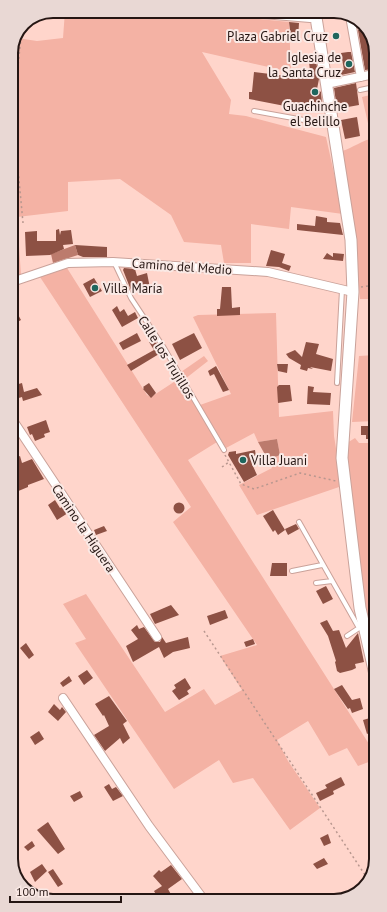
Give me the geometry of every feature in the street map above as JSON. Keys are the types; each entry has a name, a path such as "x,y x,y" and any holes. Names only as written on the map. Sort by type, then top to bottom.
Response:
{"main road":[{"path":"316,18 331,118 345,194 351,240 349,360 343,426 342,458 362,628 369,654"}],"street":[{"path":"351,23 361,77"},
{"path":"326,84 369,75"},
{"name":"Camino del Medio","path":"18,280 68,263 113,262 268,272 349,290"},
{"name":"Camino la Higuera","path":"18,428 157,637"},
{"path":"63,698 149,826 200,894"}],"lane":[{"path":"360,90 369,88"},
{"path":"254,111 314,122 324,118 331,118"},
{"name":"Calle los Trujillos","path":"113,262 131,298 164,348 224,450"},
{"path":"337,383 349,290"},
{"path":"299,522 332,581 362,628 347,636"},
{"path":"292,571 322,564"},
{"path":"316,583 332,581"}],"path":[{"path":"18,66 21,41"},
{"path":"18,169 23,223"},
{"path":"349,290 369,286"},
{"path":"224,450 243,486 254,489 300,474 328,480 345,480"},
{"path":"222,467 229,462"},
{"path":"204,631 365,875"}],"shaded area":[{"path":"64,18 249,18 289,22 291,72 202,52 231,100 229,114 246,116 326,137 343,214 291,207 289,229 251,224 251,263 224,263 221,245 184,242 171,215 120,179 68,182 68,211 18,217 19,44 22,39 37,41 63,38"},
{"path":"369,95 369,128 362,97"},
{"path":"369,139 369,299 360,299 354,223 342,151"},
{"path":"18,232 21,275 18,276"},
{"path":"75,245 78,255 53,263 51,254"},
{"path":"67,268 147,395 151,397 180,378 217,442 188,460 369,744 369,762 358,766 347,748 329,756 308,721 277,740 288,761 320,808 290,830 253,778 233,783 219,760 174,789 75,643 86,639 63,604 86,594 165,712 204,689 215,705 242,690 220,656 257,645 173,522 191,507 40,277"},
{"path":"276,313 279,417 333,411 334,436 342,486 257,515 239,485 272,468 268,460 280,455 277,439 258,442 254,433 226,448 200,405 231,394 193,317 198,315"},
{"path":"369,355 369,421 352,422 359,356"},
{"path":"204,356 208,361 185,379 181,372"},
{"path":"355,438 359,443 369,443 369,618 366,618 347,461 347,443"},
{"path":"277,439 280,455 268,460 258,442"}],"building":[{"path":"289,22 299,23 298,38 291,38"},
{"path":"358,30 360,30 363,34 369,49 369,70 365,70"},
{"name":"Iglesia de la Santa Cruz","path":"351,52 355,72 332,77 332,72 344,70 341,53"},
{"path":"316,61 319,79 317,89 321,92 322,104 317,104 316,112 249,99 249,92 252,92 254,72 311,79 309,62"},
{"path":"356,83 359,105 337,109 334,88"},
{"path":"357,117 360,136 345,139 341,120"},
{"path":"316,216 327,218 327,222 340,223 343,235 297,230 297,224 315,226"},
{"path":"59,229 60,235 61,231 71,230 73,244 63,245 64,249 50,255 26,256 25,232 37,231 37,241 56,241 56,230"},
{"path":"75,245 107,247 107,257 83,257 78,255"},
{"path":"271,250 285,254 282,263 291,266 289,271 279,267 266,266"},
{"path":"327,253 333,257 333,253 344,254 343,261 323,259"},
{"path":"124,268 135,269 137,276 147,273 150,288 132,293 123,270"},
{"name":"Villa María","path":"94,278 102,291 90,297 83,284"},
{"path":"222,287 231,287 232,308 240,307 240,315 217,316 217,309 220,309"},
{"path":"117,306 120,312 124,309 128,316 135,312 138,318 122,327 112,310"},
{"path":"18,315 21,320 18,322"},
{"path":"137,333 141,341 123,350 119,343"},
{"path":"194,333 202,348 180,360 172,344"},
{"path":"154,339 159,347 156,349 159,354 131,371 127,365 154,350 149,342"},
{"path":"306,342 319,344 316,354 333,359 331,371 310,367 313,369 308,368 307,371 300,369 301,365 289,358 286,354 295,350 302,357"},
{"path":"277,364 288,364 287,373 278,371"},
{"path":"216,366 229,390 223,392 214,374 210,376 208,371"},
{"path":"22,383 24,392 37,388 42,395 23,401 22,397 18,398 18,384"},
{"path":"149,383 156,393 151,398 143,389 143,387"},
{"path":"279,385 290,385 292,401 278,403 277,387"},
{"path":"308,386 314,387 313,392 331,393 330,405 307,404"},
{"path":"46,420 50,432 44,434 45,437 35,441 32,434 30,435 27,427"},
{"path":"361,426 369,426 369,439 366,439 366,435 361,435"},
{"name":"Villa Juani","path":"255,450 257,464 252,464 257,475 244,482 228,455 229,452 236,451 236,454"},
{"path":"20,456 22,463 32,459 44,479 28,485 28,487 18,491 18,457"},
{"path":"55,500 60,508 64,506 68,513 57,520 48,505"},
{"path":"179,502 183,504 185,508 183,512 179,514 175,512 173,508 175,504"},
{"path":"273,510 285,530 278,535 275,530 273,532 263,516"},
{"path":"296,524 299,529 288,535 285,529"},
{"path":"104,526 107,531 96,535 94,530"},
{"path":"272,563 287,563 287,576 270,576"},
{"path":"326,586 333,599 323,604 316,591"},
{"path":"171,605 179,615 155,624 150,614"},
{"path":"225,610 228,618 210,625 207,616"},
{"path":"327,620 333,631 339,630 346,648 358,633 364,662 355,664 356,668 340,673 337,671 336,661 328,636 320,623"},
{"path":"137,625 139,629 144,627 155,642 160,642 162,637 166,643 188,637 190,648 173,652 164,658 159,647 133,662 126,646 138,639 131,630"},
{"path":"253,639 255,644 246,647 244,642"},
{"path":"26,643 34,655 29,659 20,648"},
{"path":"87,670 93,678 84,685 78,676"},
{"path":"69,676 72,681 63,687 60,683"},
{"path":"185,678 191,688 187,691 189,694 179,700 172,691 176,688 174,685"},
{"path":"342,685 352,700 360,698 363,709 352,713 350,708 348,709 334,689"},
{"path":"109,696 127,721 123,724 130,738 123,744 120,738 105,751 94,735 109,726 104,715 103,716 95,704"},
{"path":"54,704 60,710 62,707 66,712 58,721 48,712"},
{"path":"369,718 369,733 367,734 363,720"},
{"path":"39,731 44,739 35,745 30,737"},
{"path":"341,777 345,785 333,791 334,794 320,801 316,793 327,788 325,785"},
{"path":"109,784 112,789 116,787 123,796 113,801 104,787"},
{"path":"80,791 83,797 74,802 70,796"},
{"path":"48,822 65,849 58,854 37,830"},
{"path":"328,834 331,843 324,846 320,838"},
{"path":"32,841 35,846 28,851 24,847"},
{"path":"324,858 328,864 317,869 313,864"},
{"path":"42,864 47,871 35,882 30,872"},
{"path":"171,865 182,879 168,889 171,894 156,894 154,891 162,886 153,876 159,870 161,872"},
{"path":"53,869 63,884 58,887 48,872"}],"place":[{"name":"Plaza Gabriel Cruz","path":"336,36"},
{"name":"Iglesia de la Santa Cruz","path":"349,64"},
{"name":"Guachinche el Belillo","path":"315,92"},
{"name":"Villa María","path":"95,288"},
{"name":"Villa Juani","path":"243,460"}]}
